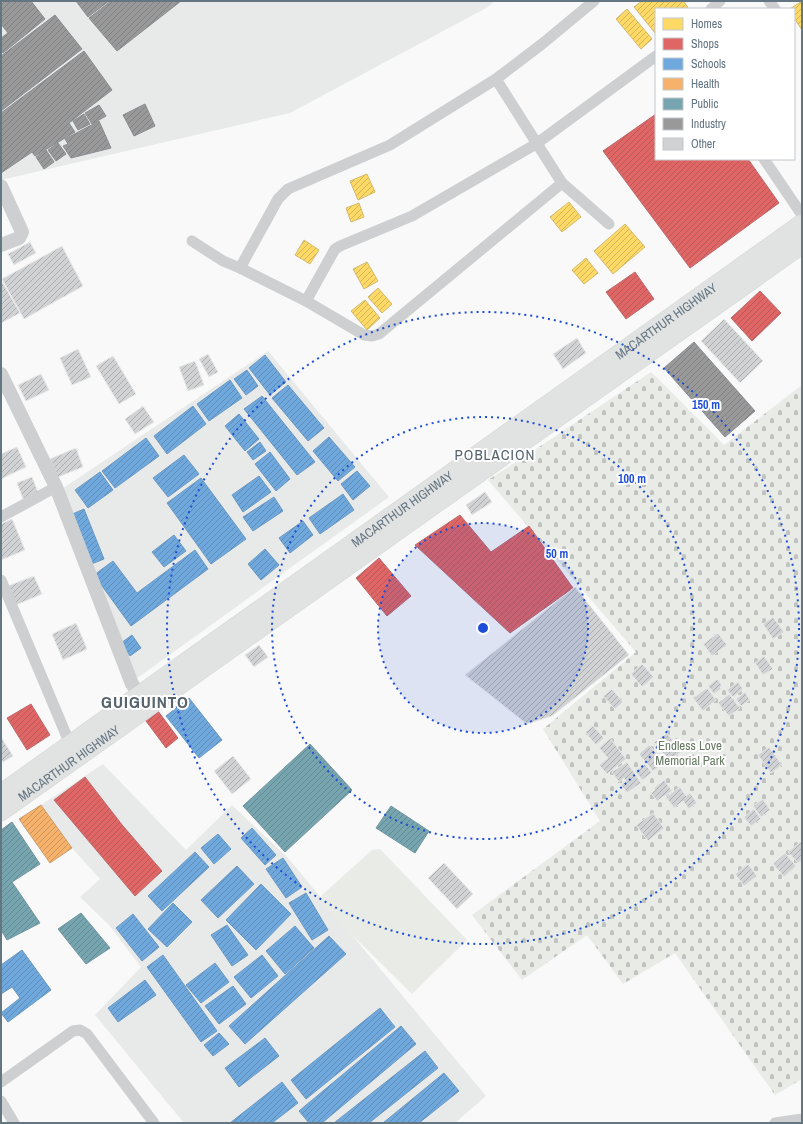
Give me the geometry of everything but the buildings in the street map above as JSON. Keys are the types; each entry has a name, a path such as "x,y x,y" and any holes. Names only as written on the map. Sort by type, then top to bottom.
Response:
{"highway":[{"name":"MACARTHUR HIGHWAY","path":"1,811 74,750 802,224"},
{"name":"MACARTHUR HIGHWAY","path":"144,700 802,244"},
{"name":"MACARTHUR HIGHWAY","path":"1,794 74,750"}],"street":[{"path":"240,268 278,199 288,189 390,145 496,79 542,44 594,1"},
{"path":"712,8 720,1"},
{"path":"306,301 335,249 412,216 536,144 655,57"},
{"path":"496,79 536,144 562,182 609,224"},
{"path":"765,160 802,215"},
{"path":"192,242 223,261 306,301 364,335 372,336 379,334 562,182"},
{"path":"1,186 22,232 19,238 1,245"},
{"path":"1,374 56,487 132,684 144,700"},
{"path":"1,517 56,487"},
{"path":"1,580 74,750"},
{"path":"1,1082 74,1031 80,1030 87,1034 154,1123"},
{"path":"1,1101 14,1123"},
{"path":"775,1123 802,1119"}],"shaded area":[{"path":"1,1 495,1 488,7 290,113 1,180"},
{"path":"268,351 389,497 136,679 53,495"},
{"path":"103,764 186,850 232,805 288,858 486,1096 455,1123 184,1123 95,1015 141,967 109,925 80,897 100,879 72,848 41,805"}],"green space":[{"name":"Endless Love Memorial Park","path":"651,372 724,445 802,385 802,1079 775,1095 675,953 623,984 587,935 522,980 472,915 600,821 543,729 636,652 488,480"},
{"path":"380,849 467,940 412,994 321,904 322,895 372,850"}],"district":[{"name":"POBLACION","path":"495,454"},
{"name":"GUIGUINTO","path":"145,701"}]}
